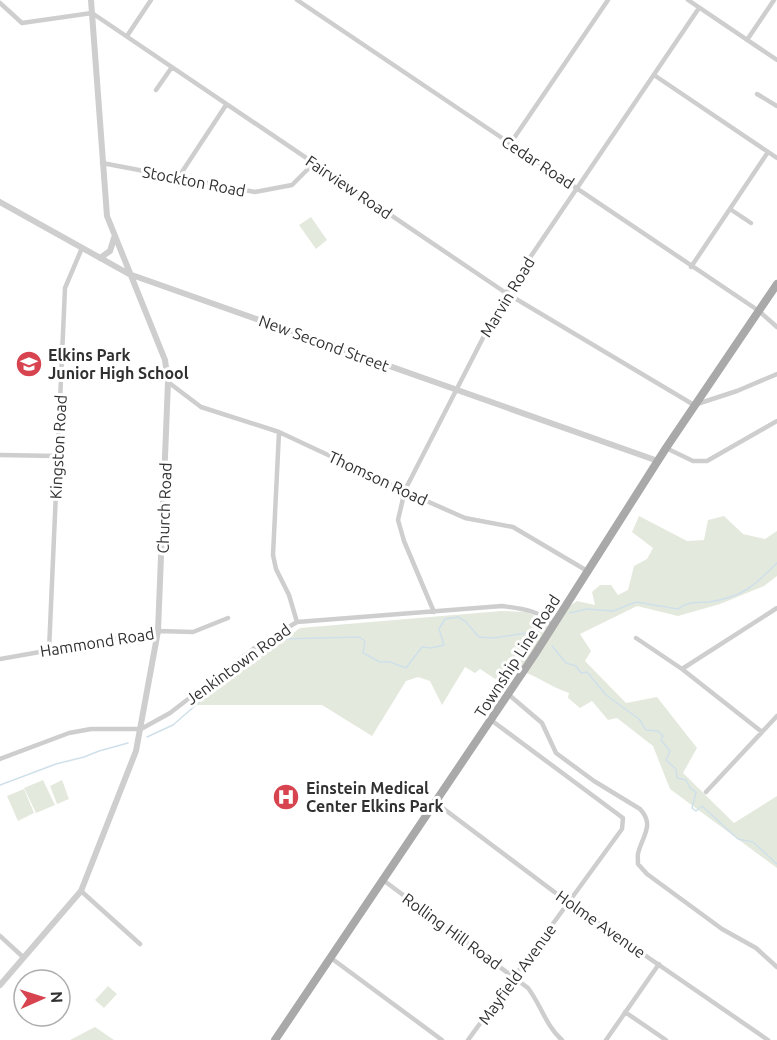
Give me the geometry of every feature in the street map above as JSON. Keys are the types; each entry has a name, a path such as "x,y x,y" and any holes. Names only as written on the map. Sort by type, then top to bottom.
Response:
{"main road":[{"name":"Township Line Road","path":"275,1040 436,803 589,572 694,405 777,284"}],"street":[{"name":"Church Road","path":"0,984 81,891 136,751 158,631 168,382 165,360 107,216 91,0"},
{"path":"127,36 151,0"},
{"name":"Cedar Road","path":"297,0 759,311 777,327"},
{"path":"510,144 608,0"},
{"path":"690,0 777,60"},
{"path":"747,40 774,0"},
{"path":"0,4 22,23 92,13"},
{"name":"Marvin Road","path":"434,612 404,541 398,520 405,490 506,293 699,8"},
{"name":"Fairview Road","path":"92,13 506,293 694,405"},
{"path":"156,90 172,67"},
{"path":"654,75 777,158"},
{"path":"757,94 777,106"},
{"path":"178,178 226,105"},
{"path":"691,267 768,152"},
{"name":"Stockton Road","path":"102,163 255,192 291,185 314,163"},
{"name":"New Second Street","path":"0,202 129,274 658,461"},
{"path":"730,209 751,223"},
{"path":"100,258 110,251 114,237"},
{"name":"Kingston Road","path":"49,650 65,288 82,248"},
{"path":"694,405 737,391 777,374"},
{"name":"Thomson Road","path":"168,382 201,407 279,432 465,518 513,526 589,572"},
{"path":"666,448 693,461 707,461 777,421"},
{"path":"279,432 273,555 276,569 289,595 297,622"},
{"path":"0,455 58,456"},
{"name":"Jenkintown Road","path":"0,759 69,732 91,729 141,729 170,713 257,646 297,622 502,606 531,609 554,624"},
{"path":"681,669 777,608"},
{"name":"Hammond Road","path":"0,658 158,631 193,632 228,618"},
{"path":"636,638 681,669 762,732"},
{"path":"508,694 542,723 556,753 646,815 649,829 638,852 638,864 647,874 722,929 756,948 777,967"},
{"path":"706,792 777,716"},
{"name":"Mayfield Avenue","path":"468,1040 622,829 622,818 490,720"},
{"name":"Holme Avenue","path":"436,803 569,903 768,1040"},
{"name":"Rolling Hill Road","path":"383,880 528,988 537,1000 547,1022 562,1040"},
{"path":"81,891 140,944"},
{"path":"0,936 23,957"},
{"path":"331,958 442,1040"},
{"path":"606,1040 659,964"},
{"path":"625,1012 666,1040"}],"shaded area":[{"path":"311,217 327,240 316,249 299,225"},
{"path":"639,516 687,541 704,540 708,520 724,516 743,534 765,539 777,531 777,576 764,586 720,604 678,616 637,606 580,634 591,651 585,661 626,703 657,697 697,748 683,773 734,823 777,796 777,868 670,789 653,746 617,718 608,720 592,701 580,708 568,698 569,693 519,670 506,686 480,669 475,673 465,667 442,705 430,681 418,677 406,681 372,736 322,705 196,705 300,628 501,611 527,612 546,622 577,601 595,605 592,592 600,585 611,585 618,595 628,590 634,566 647,559 653,548 632,532"},
{"path":"43,780 55,805 36,813 24,788"},
{"path":"62,780 69,799 57,804 50,786"},
{"path":"24,789 34,813 18,821 7,796"},
{"path":"108,986 117,994 104,1008 95,1000"},
{"path":"95,1027 114,1040 70,1040"}],"waterway":[{"path":"570,613 587,609 613,611 636,602 678,609 689,604 721,600 747,589 777,563"},
{"path":"147,737 173,725 220,684 283,639 359,637 365,641 363,653 380,662 390,662 406,668 422,647 431,648 444,645 439,629 445,619 458,617 466,622 479,637 493,638 527,633 541,621"},
{"path":"528,633 535,637"},
{"path":"552,646 566,663 576,666 581,673 587,672 606,695 639,719 646,730 658,731 663,736 661,740 670,751 666,760 676,769 677,778 686,780 690,788 696,792 692,808 696,811 702,806 738,839 753,842 777,864"},
{"path":"0,785 56,764 128,743"}],"place":[{"name":"Elkins Park Junior High School","path":"29,364"},
{"name":"Einstein Medical Center Elkins Park","path":"286,797"}]}
